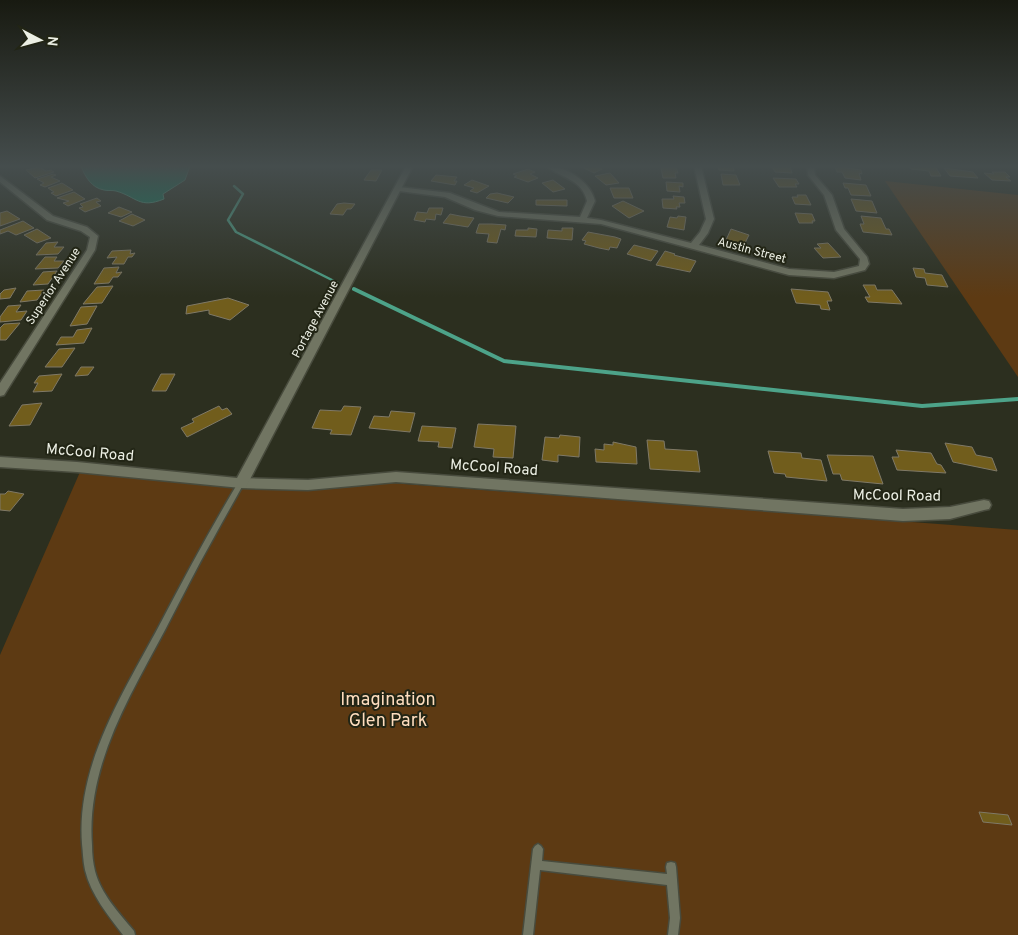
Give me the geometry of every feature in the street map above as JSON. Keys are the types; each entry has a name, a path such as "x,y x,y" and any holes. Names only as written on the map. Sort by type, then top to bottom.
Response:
{"street":[{"name":"Superior Avenue","path":"0,392 91,250 94,236 84,229 50,218 40,210"},
{"name":"Portage Avenue","path":"240,483 387,210"},
{"name":"Austin Street","path":"483,210 498,214 583,219 616,226 776,270 803,274 834,275 862,268 865,264 861,254 840,230 833,210"},
{"path":"583,219 587,210"},
{"path":"693,247 704,233 710,220 708,210"},
{"name":"McCool Road","path":"0,462 76,466 240,483 308,484 396,477 904,515 950,513 984,505"}],"lane":[{"path":"130,935 100,898 88,861 86,815 96,767 115,718 215,526 240,483"},
{"path":"528,935 538,849"},
{"path":"536,865 672,880"},
{"path":"671,867 675,918 673,935"}],"green space":[{"path":"904,210 1018,210 1018,377"},
{"name":"Imagination Glen Park","path":"80,472 311,490 391,483 1018,530 1018,935 0,935 0,655"}],"building":[{"path":"114,210 126,210 132,212 121,217 108,213"},
{"path":"333,210 347,210 343,215 330,214"},
{"path":"428,210 443,210 441,215 436,214 435,220 426,219 425,222 414,220 417,212 427,213"},
{"path":"617,210 644,211 629,218"},
{"path":"876,210 877,213 856,211"},
{"path":"7,211 20,219 0,226 0,213"},
{"path":"795,213 812,214 815,221 812,221 813,223 799,223"},
{"path":"132,214 145,220 133,226 119,221"},
{"path":"450,214 474,218 468,227 443,223"},
{"path":"678,216 686,217 684,230 667,227 670,217 677,218"},
{"path":"861,216 881,218 886,229 889,229 892,235 863,232 860,224 864,224"},
{"path":"23,221 34,228 16,235 8,231 0,234 0,230"},
{"path":"479,224 506,225 505,230 501,229 497,243 487,242 489,234 476,233"},
{"path":"528,228 537,229 536,237 515,236 516,230 528,230"},
{"path":"562,228 573,228 572,240 547,238 548,230 562,231"},
{"path":"37,229 51,238 37,243 24,235"},
{"path":"731,229 749,235 743,247 733,245 734,242 726,240"},
{"path":"588,232 621,239 617,248 610,247 609,250 599,248 584,244 586,241 582,240"},
{"path":"58,242 54,247 64,247 58,254 36,255 46,243"},
{"path":"828,243 841,257 823,258 814,248 821,248 817,244"},
{"path":"634,245 658,251 651,261 627,254"},
{"path":"131,250 130,254 135,253 132,257 128,257 124,264 112,264 117,257 107,258 112,251"},
{"path":"665,251 696,261 690,272 656,265"},
{"path":"45,257 57,257 54,261 64,261 58,268 35,269"},
{"path":"119,267 116,273 122,272 118,277 113,277 109,283 94,284 104,268"},
{"path":"913,268 924,269 925,273 942,275 948,287 927,285 925,278 916,277"},
{"path":"57,271 48,284 33,285 43,272"},
{"path":"863,285 875,285 877,290 892,290 902,304 868,302 865,297 870,297"},
{"path":"113,286 102,303 83,304 97,287"},
{"path":"16,288 10,298 0,299 0,294 4,290"},
{"path":"791,289 828,292 832,301 827,301 830,310 821,309 820,305 796,303"},
{"path":"44,290 37,300 20,302 27,291"},
{"path":"228,298 249,305 230,320 209,314 209,310 186,314 187,306"},
{"path":"21,305 16,312 27,311 21,320 0,322 0,317 8,306"},
{"path":"97,306 87,324 70,326 81,307"},
{"path":"20,323 6,340 0,340 0,328 4,324"},
{"path":"92,328 84,343 56,345 61,337 73,337 77,330"},
{"path":"75,348 62,367 45,367 59,349"},
{"path":"81,367 94,367 88,375 75,376"},
{"path":"62,374 52,391 33,392 38,383 34,383 39,376"},
{"path":"161,374 175,374 166,391 152,391"},
{"path":"42,403 30,425 9,426 22,405"},
{"path":"219,406 222,410 227,408 232,414 187,437 181,428 194,422 192,419"},
{"path":"344,406 361,407 351,435 330,434 332,430 312,428 320,410 341,411"},
{"path":"391,411 415,413 410,432 369,428 374,416 389,417"},
{"path":"478,424 516,426 513,458 493,457 494,449 474,447"},
{"path":"422,426 456,428 452,448 438,447 439,442 418,441"},
{"path":"560,435 580,437 579,457 558,455 558,462 542,460 545,437 559,438"},
{"path":"647,440 664,441 665,449 697,451 700,472 650,469"},
{"path":"613,442 636,447 637,464 596,462 595,449 604,450 604,444 613,445"},
{"path":"945,443 972,447 976,455 992,458 997,471 953,462"},
{"path":"896,450 931,453 937,464 941,465 946,473 897,470 892,457 899,457"},
{"path":"768,451 801,453 802,458 821,460 827,481 786,477 785,474 774,473"},
{"path":"827,455 873,456 883,484 842,480 840,474 833,474"},
{"path":"8,491 24,494 10,511 0,510 0,494 5,494"},
{"path":"979,812 1008,815 1012,825 983,822"}],"waterway":[{"path":"234,210 228,220 236,232 338,283"},
{"path":"354,289 504,361 922,406 1018,399"}]}
